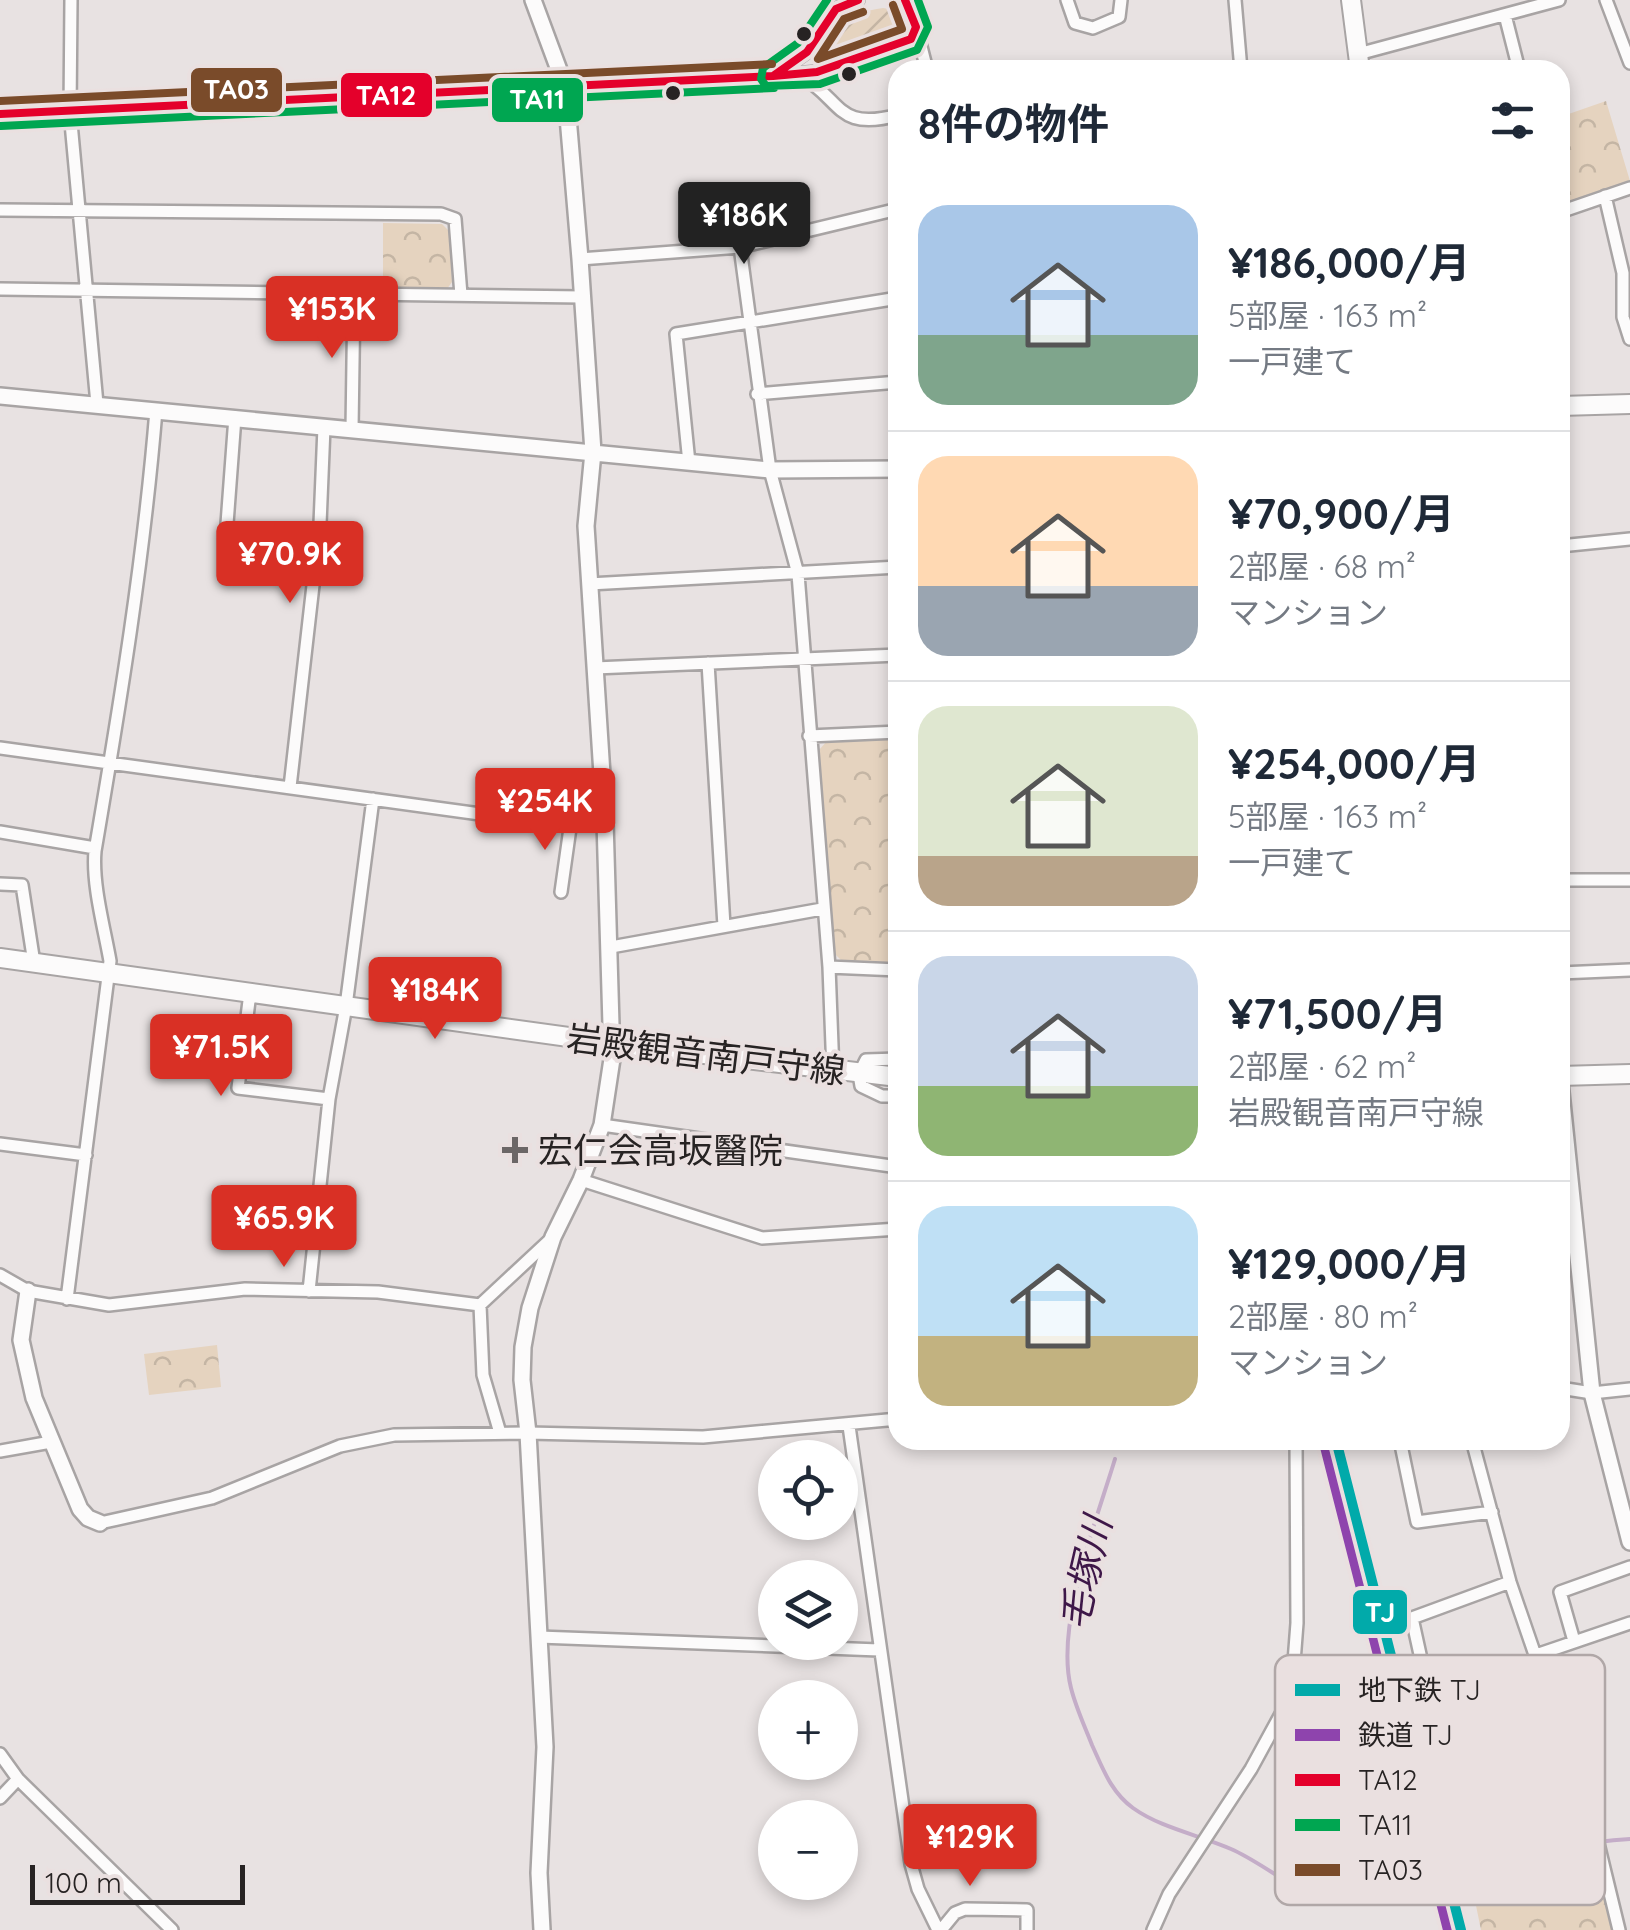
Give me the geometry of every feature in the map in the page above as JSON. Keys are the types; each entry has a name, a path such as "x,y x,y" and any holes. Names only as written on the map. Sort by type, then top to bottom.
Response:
{"main road":[{"path":"1352,0 1359,60"},
{"path":"1570,406 1630,404"},
{"name":"岩殿観音南戸守線","path":"0,958 612,1043 888,1076"},
{"path":"1570,1078 1630,1074"}],"street":[{"path":"71,0 70,112 98,404"},
{"path":"534,0 564,87 580,258 594,452 586,526 605,821 612,1043 602,1125 581,1180 552,1237 530,1308 523,1347 545,1747 539,1873 542,1930"},
{"path":"773,76 801,58 836,9 858,0"},
{"path":"904,0 924,60"},
{"path":"1067,0 1075,22 1093,28 1119,17 1121,0"},
{"path":"1234,0 1240,60"},
{"path":"1365,60 1559,0"},
{"path":"1606,0 1630,63"},
{"path":"1505,15 1516,60"},
{"path":"0,114 798,75 902,44 911,40 916,27"},
{"path":"798,75 854,120 888,117"},
{"path":"1570,208 1630,188"},
{"path":"1605,196 1623,272 1623,317 1630,339"},
{"path":"0,210 441,214 455,219 461,295"},
{"path":"580,258 740,246 888,211"},
{"path":"740,246 770,470 798,574 829,967 833,1072"},
{"path":"0,289 582,297"},
{"path":"352,429 354,294"},
{"path":"688,462 676,334 888,300"},
{"path":"757,394 888,383"},
{"path":"0,396 770,470 888,469"},
{"path":"68,1300 109,974 102,906 92,873 150,500 156,410"},
{"path":"235,417 226,537 318,545"},
{"path":"290,787 318,545 324,427"},
{"path":"1570,545 1630,539"},
{"path":"589,584 888,569"},
{"path":"595,668 888,656"},
{"path":"708,664 724,926"},
{"path":"809,736 888,732"},
{"path":"0,748 538,822 605,821"},
{"path":"308,1290 329,1099 346,1006 373,799"},
{"path":"560,892 571,821"},
{"path":"0,832 95,848"},
{"path":"1570,880 1630,880"},
{"path":"0,884 22,885 34,963"},
{"path":"610,948 822,910"},
{"path":"829,967 888,970"},
{"path":"1570,973 1630,970"},
{"path":"250,993 238,1088 329,1099"},
{"path":"888,1059 866,1060 867,1075 861,1086 888,1094"},
{"path":"602,1125 888,1166"},
{"path":"0,1144 86,1155"},
{"path":"1570,1177 1592,1393 1630,1542"},
{"path":"581,1180 762,1238 888,1230"},
{"path":"500,1433 483,1375 480,1306 552,1237"},
{"path":"0,1275 28,1290 110,1305 227,1290 308,1290 378,1292 480,1306"},
{"path":"28,1290 21,1340 34,1398 80,1510 100,1522 212,1498 340,1446 394,1435 703,1437 888,1420"},
{"path":"1570,1390 1592,1393 1630,1389"},
{"path":"849,1426 879,1650 918,1889 940,1930 954,1913 1027,1910 1026,1930"},
{"path":"0,1451 51,1442"},
{"path":"1294,1655 1296,1450"},
{"path":"1402,1450 1417,1522 1492,1512"},
{"path":"1475,1450 1510,1582 1536,1654 1630,1623"},
{"path":"1574,1642 1560,1592 1630,1567"},
{"path":"1420,1655 1412,1618 1510,1582"},
{"path":"539,1638 879,1650"},
{"path":"1153,1930 1168,1894 1252,1768 1275,1726"},
{"path":"0,1754 18,1780 172,1930"},
{"path":"0,1798 18,1780"},
{"path":"1605,1873 1619,1930"}],"green space":[{"path":"883,8 895,15 898,28 890,39 816,63 826,41 840,25 849,18"},
{"path":"1606,101 1630,181 1570,202 1570,114"},
{"path":"383,223 442,224 450,232 452,282 447,289 383,288"},
{"path":"888,738 888,963 841,960 834,953 819,750 827,741"},
{"path":"217,1345 221,1387 149,1395 144,1354"},
{"path":"1605,1897 1614,1930 1481,1930 1476,1905 1605,1905"}],"waterway":[{"name":"毛塚川","path":"1115,1459 1080,1574 1068,1634 1075,1703 1100,1763 1125,1802 1144,1815 1231,1849 1275,1874"},
{"name":"毛塚川","path":"1605,1842 1630,1839"}],"metro line":[{"name":"TJ","path":"1339,1450 1391,1655"},
{"name":"TJ","path":"1455,1905 1461,1930"}],"rail line":[{"name":"TJ","path":"1326,1450 1378,1655"},
{"name":"TJ","path":"1442,1905 1448,1930"}],"transit line":[{"name":"TA11","path":"827,0 798,43 763,68 761,79 766,86 820,84 888,60"},
{"name":"TA12","path":"858,0 836,9 807,52 773,76 817,72 911,39 916,27 905,0"},
{"name":"TA11","path":"888,60 917,50 928,27 918,0"},
{"name":"TA03","path":"863,12 844,19 818,59 902,29 893,5"},
{"name":"TA03","path":"0,101 772,64"},
{"name":"TA12","path":"0,114 773,76"},
{"name":"TA11","path":"1,126 774,88"}],"place":[{"name":"宏仁会高坂醫院","path":"515,1150"}]}
